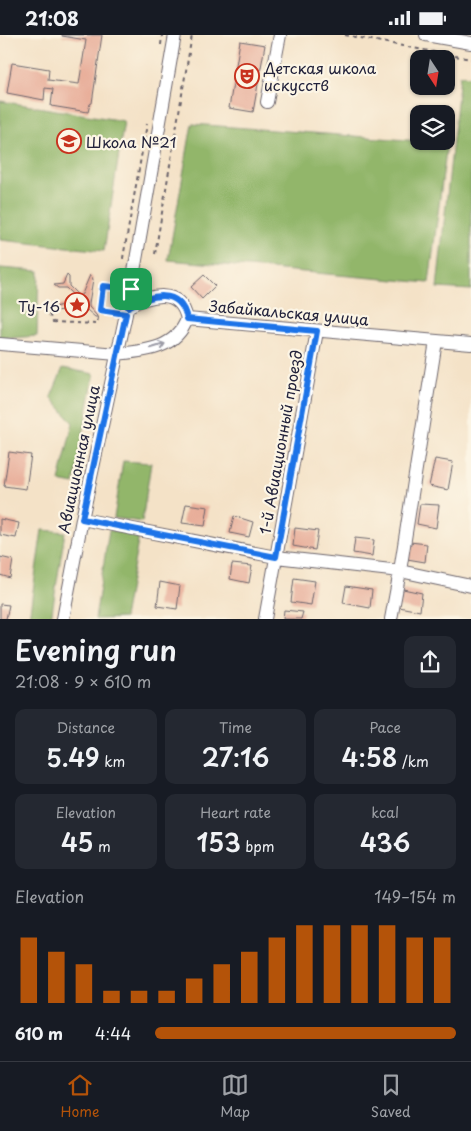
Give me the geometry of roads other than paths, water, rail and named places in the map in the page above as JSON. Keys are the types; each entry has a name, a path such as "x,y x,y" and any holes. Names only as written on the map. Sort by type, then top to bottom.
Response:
{"street":[{"name":"Авиационная улица","path":"63,619 82,519 127,310 175,35"},
{"path":"267,102 280,35"},
{"path":"426,35 468,40"},
{"path":"127,310 146,299 166,296 172,298 182,307 187,319"},
{"name":"Забайкальская улица","path":"0,344 118,354 136,352 174,339 180,333 187,319 471,344"},
{"name":"1-й Авиационный проезд","path":"265,619 317,331"},
{"path":"390,619 400,571 436,341"},
{"path":"82,519 276,557 400,571 471,586"}],"place":[{"name":"Детская школа искусств","path":"247,76"},
{"name":"Школа №21","path":"69,141"},
{"name":"Ту-16","path":"77,305"}]}
